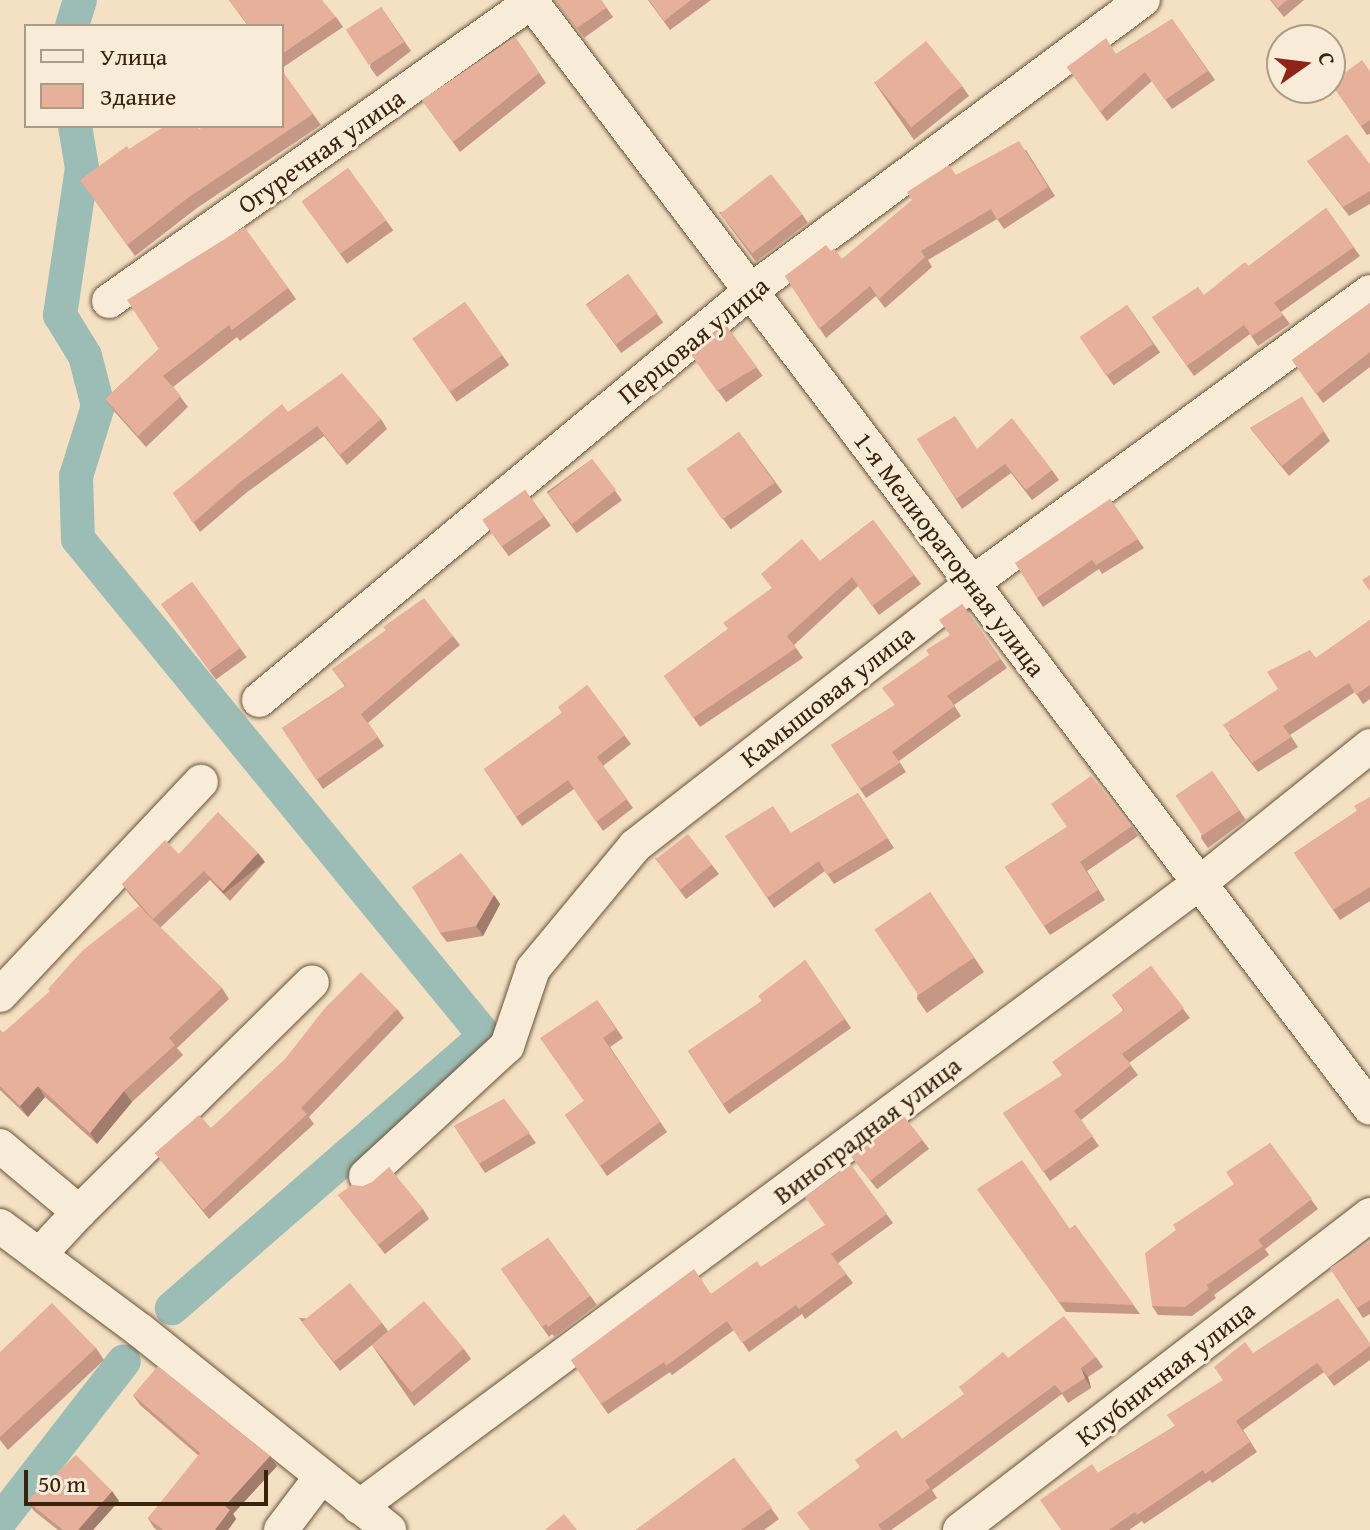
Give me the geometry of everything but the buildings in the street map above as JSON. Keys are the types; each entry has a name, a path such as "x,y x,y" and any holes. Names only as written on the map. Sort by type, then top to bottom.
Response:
{"street":[{"name":"Перцовая улица","path":"259,700 752,290 1143,0"},
{"name":"1-я Мелиораторная улица","path":"532,1 1370,1108"},
{"name":"Огуречная улица","path":"109,301 532,1"},
{"name":"Камышовая улица","path":"366,1176 507,1046 533,969 635,846 971,584 1370,292"},
{"name":"Виноградная улица","path":"359,1507 1201,882 1370,746"},
{"path":"0,995 201,782"},
{"path":"39,1255 312,982"},
{"path":"0,1146 79,1212"},
{"name":"Клубничная улица","path":"960,1530 1370,1215"},
{"path":"0,1226 141,1331 389,1530"},
{"path":"281,1530 321,1477"}],"waterway":[{"path":"73,24 80,0"},
{"path":"75,128 82,168 60,315 85,356 98,406 76,476 78,539 485,1036 172,1308"},
{"path":"0,1521 124,1361"}]}
